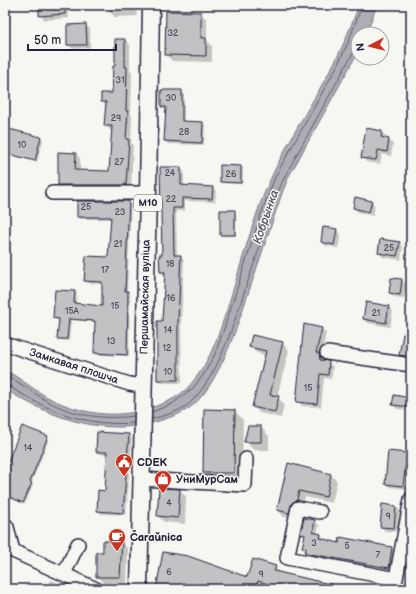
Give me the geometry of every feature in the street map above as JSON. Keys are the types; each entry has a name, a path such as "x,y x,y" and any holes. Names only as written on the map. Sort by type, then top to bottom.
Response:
{"main road":[{"name":"Першамайская вуліца","path":"138,589 151,5"}],"street":[{"path":"52,193 148,193"},
{"name":"Замкавая плошча","path":"5,344 129,384 143,386"},
{"path":"327,353 411,365"},
{"path":"141,479 245,485 246,459"},
{"path":"320,512 298,508 287,558 395,584 411,499"},
{"path":"5,524 7,527 9,554 64,574 96,589"},
{"path":"64,574 78,544"}],"water":[{"path":"359,5 377,5 369,26 351,26"},
{"name":"Кобрынка","path":"350,28 350,66 289,176 228,350 212,382 192,406 176,415 144,425 123,427 102,426 82,423 62,417 23,400 5,389 5,371 62,404 96,413 120,414 131,413 163,404 181,394 191,384 204,366 218,335 226,314 246,246 273,173 324,82"}],"building":[{"path":"39,5 65,5 65,14 39,16"},
{"path":"166,11 201,12 201,38 206,38 206,56 165,55"},
{"path":"86,24 87,45 67,45 67,25"},
{"path":"115,39 125,39 125,67 127,67 126,111 128,111 126,139 129,140 126,185 58,185 58,152 76,153 75,170 109,171 112,126 104,126 106,102 101,102 101,93 112,93 113,66 115,66"},
{"path":"161,90 182,90 182,121 203,122 202,143 164,141 166,107 161,107"},
{"path":"5,128 41,137 35,161 5,153"},
{"path":"366,128 382,131 381,137 389,139 387,152 378,150 376,160 361,158"},
{"path":"220,165 241,166 241,183 220,182"},
{"path":"160,167 181,167 181,185 213,187 212,199 182,198 182,208 173,208 174,255 181,255 178,321 178,380 157,380 157,321 162,321 165,272 160,272 159,255 162,255"},
{"path":"355,197 372,201 369,212 353,208"},
{"path":"77,201 129,201 125,291 128,291 127,355 94,353 95,321 69,319 67,339 57,339 59,319 53,318 55,290 75,291 74,303 102,306 102,282 84,281 86,256 108,257 111,217 77,217"},
{"path":"220,210 235,210 235,235 220,235"},
{"path":"323,227 337,229 334,245 321,242"},
{"path":"380,239 400,242 397,256 378,253"},
{"path":"391,278 402,279 400,295 389,293"},
{"path":"366,302 389,306 386,323 363,319"},
{"path":"304,324 322,328 316,353 319,353 320,360 329,361 328,375 320,374 317,404 296,402"},
{"path":"403,334 411,335 411,357 399,355"},
{"path":"252,335 283,342 270,395 279,396 275,412 252,407 266,351 249,347"},
{"path":"394,395 411,398 411,407 392,405"},
{"path":"204,409 235,410 234,473 203,473"},
{"path":"22,426 48,436 30,482 32,483 23,503 5,495 5,469"},
{"path":"248,426 261,426 261,442 244,442"},
{"path":"97,432 129,434 123,513 97,511 98,490 105,491 107,452 96,452"},
{"path":"388,451 407,453 403,486 385,484"},
{"path":"288,463 331,474 326,497 299,491 297,500 292,503 289,513 277,510"},
{"path":"159,488 180,489 178,518 157,516"},
{"path":"382,504 396,506 394,528 380,527"},
{"path":"304,518 315,520 313,532 321,534 320,538 339,543 340,537 392,547 389,568 305,553 306,548 302,547 305,535 300,534"},
{"path":"103,541 122,541 120,577 96,577 96,552 103,552"},
{"path":"163,552 188,556 247,577 253,559 276,566 274,571 334,585 334,589 284,589 258,581 255,589 156,589"}],"place":[{"name":"CDEK","path":"124,477"},
{"name":"УниМурСам","path":"163,494"},
{"name":"Čaraŭnica","path":"117,552"}]}
